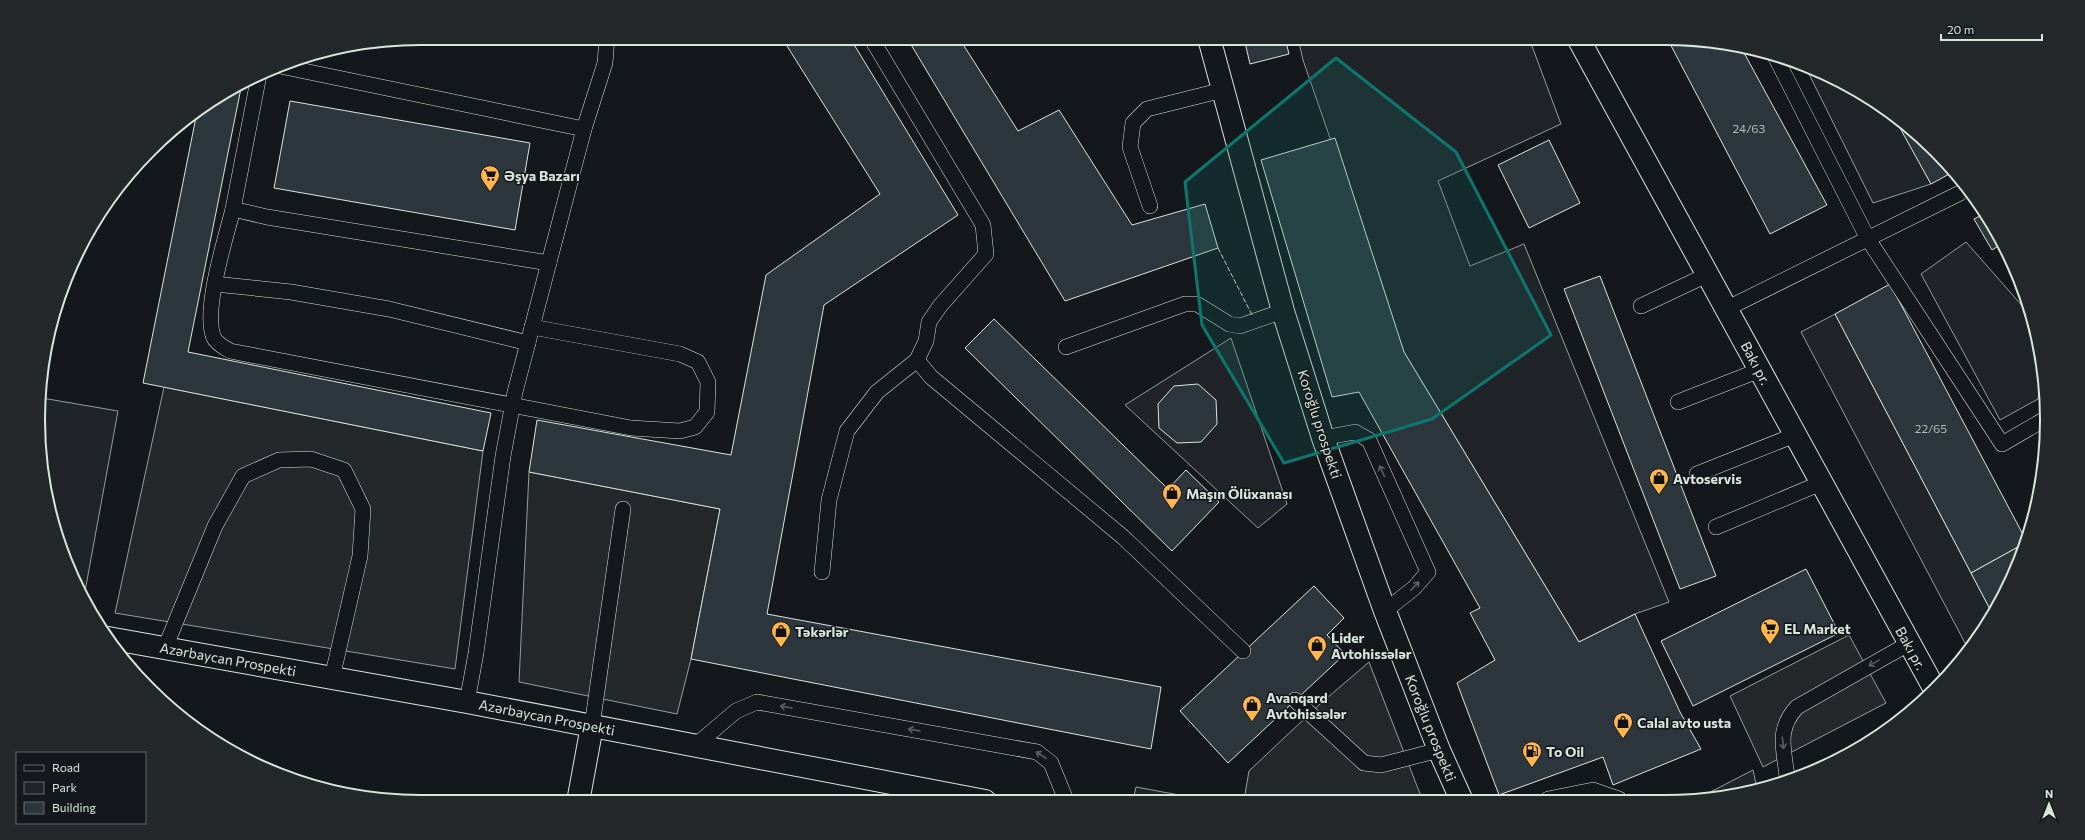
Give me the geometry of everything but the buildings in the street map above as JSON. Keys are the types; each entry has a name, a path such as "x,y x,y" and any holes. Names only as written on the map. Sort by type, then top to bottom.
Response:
{"street":[{"name":"Koroğlu prospekti","path":"1211,45 1283,311 1323,438 1385,611 1439,750 1459,795"},
{"name":"Bakı pr.","path":"1582,45 1709,274 1726,309 1822,483 1908,644 1931,684"},
{"name":"Azərbaycan Prospekti","path":"116,639 467,702 954,795"},
{"path":"579,795 592,726"}],"lane":[{"path":"467,702 476,653 502,456 512,406 584,129 604,63 606,45"},
{"path":"822,572 829,500 847,430 878,392 917,360 926,341 929,322 940,306 986,254 983,225 875,45"},
{"path":"1778,63 1868,239 2002,444 2040,422"},
{"path":"291,68 584,129"},
{"path":"259,82 233,208 215,284 210,323 214,339 230,351 631,428 680,430 695,427 706,412 708,382 698,362 680,354 532,327"},
{"path":"1150,206 1130,147 1133,123 1147,109 1223,90"},
{"path":"1726,309 1960,193"},
{"path":"233,208 267,218 549,263"},
{"path":"1641,306 1709,274"},
{"path":"215,284 291,292 389,309 528,343"},
{"path":"1066,347 1185,304 1197,304 1229,324 1240,326 1283,311"},
{"path":"917,360 931,377 1123,537 1243,652"},
{"path":"1678,402 1760,370"},
{"path":"1323,438 1355,432 1369,440 1428,572 1414,588 1385,611"},
{"path":"1697,474 1795,435"},
{"path":"165,648 215,526 243,476 279,460 311,459 344,470 363,509 360,556 332,678"},
{"path":"1716,527 1822,483"},
{"path":"592,726 622,509"},
{"path":"1787,775 1782,736 1787,717 1797,706 1908,644"},
{"path":"1295,700 1364,763 1381,765 1439,750"},
{"path":"696,745 736,711 757,702 1037,752 1052,763 1064,795"},
{"path":"1568,795 1593,790 1607,795"}],"highlighted area":[{"path":"1336,58 1456,152 1551,335 1432,419 1284,463 1202,325 1185,182"}],"green space":[{"path":"1300,45 1532,45 1561,124 1438,181 1470,266 1524,244 1669,602 1635,614 1579,642 1404,352 1303,60"},
{"path":"1809,74 1852,95 1873,108 1902,129 1931,184 1873,203"},
{"path":"1966,242 2022,306 2033,347 2037,371 2038,399 2000,420 1921,274"},
{"path":"1835,314 1990,609 1967,642 1965,643 1801,332"},
{"path":"1231,338 1287,504 1258,528 1125,405"},
{"path":"46,399 118,411 85,589 65,541 52,493 46,445"},
{"path":"1753,770 1756,784 1710,792"},
{"path":"1136,787 1179,795 1134,795"}],"shaded area":[{"path":"164,387 483,451 455,669 115,613"},
{"path":"529,472 720,509 691,659 677,714 519,682"},
{"path":"1849,635 1886,703 1763,767 1730,696"},
{"path":"1369,662 1420,795 1245,795 1249,771 1320,704"}],"fence":[{"path":"1218,248 1252,315"}],"place":[{"name":"Əşya Bazarı","path":"490,192"},
{"name":"Avtoservis","path":"1659,495"},
{"name":"Maşın Ölüxanası","path":"1172,510"},
{"name":"EL Market","path":"1770,645"},
{"name":"Təkərlər","path":"781,648"},
{"name":"Lider Avtohissələr","path":"1317,662"},
{"name":"Avanqard Avtohissələr","path":"1252,722"},
{"name":"Calal avto usta","path":"1623,739"},
{"name":"To Oil","path":"1532,768"}]}
